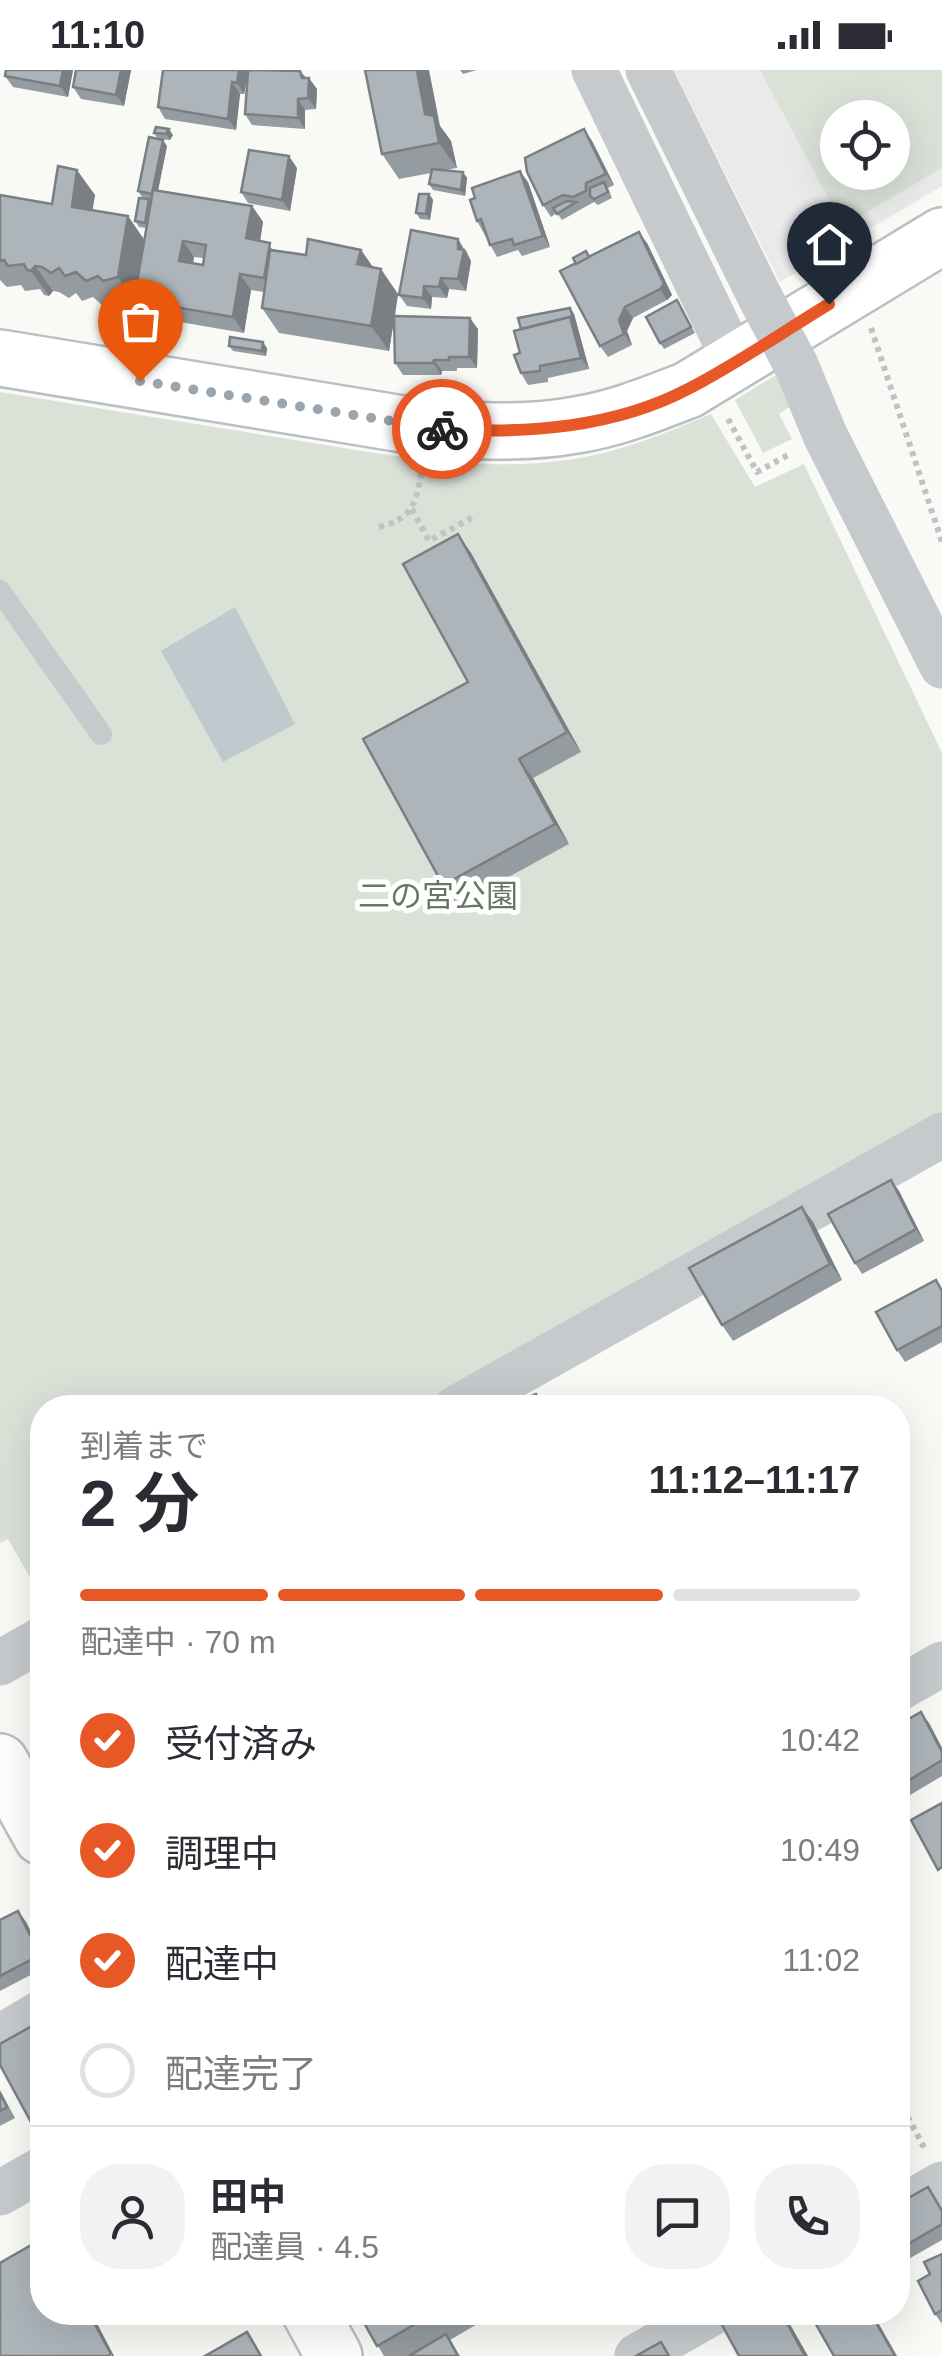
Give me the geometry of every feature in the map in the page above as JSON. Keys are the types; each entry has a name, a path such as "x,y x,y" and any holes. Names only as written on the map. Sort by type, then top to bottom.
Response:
{"street":[{"path":"594,70 735,362"},
{"path":"648,70 796,365 825,436 942,666"},
{"path":"0,358 426,428 574,426 688,390 942,236"},
{"path":"479,1395 942,1135"},
{"path":"0,1663 30,1646"},
{"path":"910,1682 942,1664"},
{"path":"0,1762 30,1816"},
{"path":"0,2037 30,2019"},
{"path":"910,2198 938,2174"},
{"path":"0,2193 30,2176"},
{"path":"317,2325 334,2356"},
{"path":"638,2356 692,2325"}],"lane":[{"path":"1,596 101,734"}],"path":[{"path":"866,312 942,542"},
{"path":"726,414 756,472 825,436"},
{"path":"379,527 401,521 412,509 422,467"},
{"path":"412,509 429,541 475,516"},
{"path":"910,2122 938,2174"}],"shaded area":[{"path":"673,70 942,70 942,186 780,282"},
{"path":"235,607 295,724 223,762 161,651"}],"green space":[{"path":"760,70 942,70 942,168 910,187 910,100 820,100 820,183"},
{"path":"824,190 904,190 843,226"},
{"path":"776,375 794,404 779,414 792,439 763,453 735,400"},
{"name":"二の宮公園","path":"0,392 395,456 464,463 533,463 604,453 711,414 755,487 804,464 942,753 942,1113 439,1395 30,1395 30,1577 8,1539 0,1543"}],"building":[{"path":"6,70 63,70 60,86 5,76"},
{"path":"76,70 121,70 116,95 73,87"},
{"path":"163,70 239,70 237,83 232,82 228,119 158,107"},
{"path":"248,70 300,71 302,78 309,78 308,98 298,99 298,118 245,114"},
{"path":"365,70 417,70 425,114 434,116 439,143 382,154"},
{"path":"156,127 169,129 166,134 154,133"},
{"path":"584,129 606,174 586,183 586,191 573,197 563,195 543,205 527,172 525,158"},
{"path":"149,137 163,140 152,194 138,191"},
{"path":"249,150 289,156 282,200 241,192"},
{"path":"58,166 77,170 72,207 128,216 118,277 103,281 98,276 86,281 76,272 65,276 59,268 51,273 35,266 31,271 24,264 8,266 0,261 0,195 52,204"},
{"path":"432,169 463,172 461,190 429,184"},
{"path":"520,171 543,236 514,245 512,239 490,245 470,200 475,198 472,188"},
{"path":"604,182 608,192 594,199 590,196 590,188"},
{"path":"153,190 252,206 246,238 270,243 264,278 240,274 233,317 134,300","holes":["183,241 206,245 203,265 179,261"]},
{"path":"419,194 429,194 426,214 416,213"},
{"path":"139,198 149,199 145,223 135,221"},
{"path":"567,201 576,202 557,214 553,208"},
{"path":"411,230 458,239 458,249 464,250 458,279 441,278 439,287 424,286 423,298 399,295"},
{"path":"639,232 664,284 625,307 619,320 624,334 600,346 560,271"},
{"path":"308,239 361,250 357,264 381,269 371,326 262,308 270,250 306,255"},
{"path":"586,251 589,257 576,264 573,258"},
{"path":"677,300 691,327 660,343 646,317"},
{"path":"570,308 574,322 570,317 521,329 518,318"},
{"path":"394,316 470,318 469,357 449,357 433,363 395,363"},
{"path":"570,317 581,358 521,373 514,355 520,353 514,331"},
{"path":"230,337 263,342 262,351 229,346"},
{"path":"458,534 567,732 519,759 555,824 443,885 363,739 468,682 403,564"},
{"path":"891,1180 916,1229 855,1263 828,1214"},
{"path":"802,1207 830,1264 722,1325 689,1268"},
{"path":"936,1280 942,1291 942,1326 897,1350 876,1312"},
{"path":"921,1712 942,1752 942,1760 910,1780 910,1718"},
{"path":"942,1803 942,1867 938,1870 911,1820"},
{"path":"18,1911 30,1935 30,1960 0,1976 0,1920"},
{"path":"30,2027 30,2120 0,2065 0,2044"},
{"path":"0,2093 7,2107 0,2111"},
{"path":"928,2187 942,2211 942,2224 910,2243 910,2197"},
{"path":"30,2246 30,2325 95,2325 111,2354 0,2356 0,2263"},
{"path":"942,2254 942,2310 935,2314 918,2281 930,2274 924,2262"},
{"path":"365,2325 413,2325 377,2346"},
{"path":"722,2325 788,2325 805,2356 739,2356"},
{"path":"816,2325 877,2325 895,2356 834,2356"},
{"path":"247,2332 261,2356 205,2356"},
{"path":"446,2334 458,2356 409,2356"},
{"path":"661,2342 669,2356 636,2356"}],"way so far":[{"path":"140,381 442,429"}],"route":[{"path":"442,429 574,426 644,408 688,390 829,304"}]}
